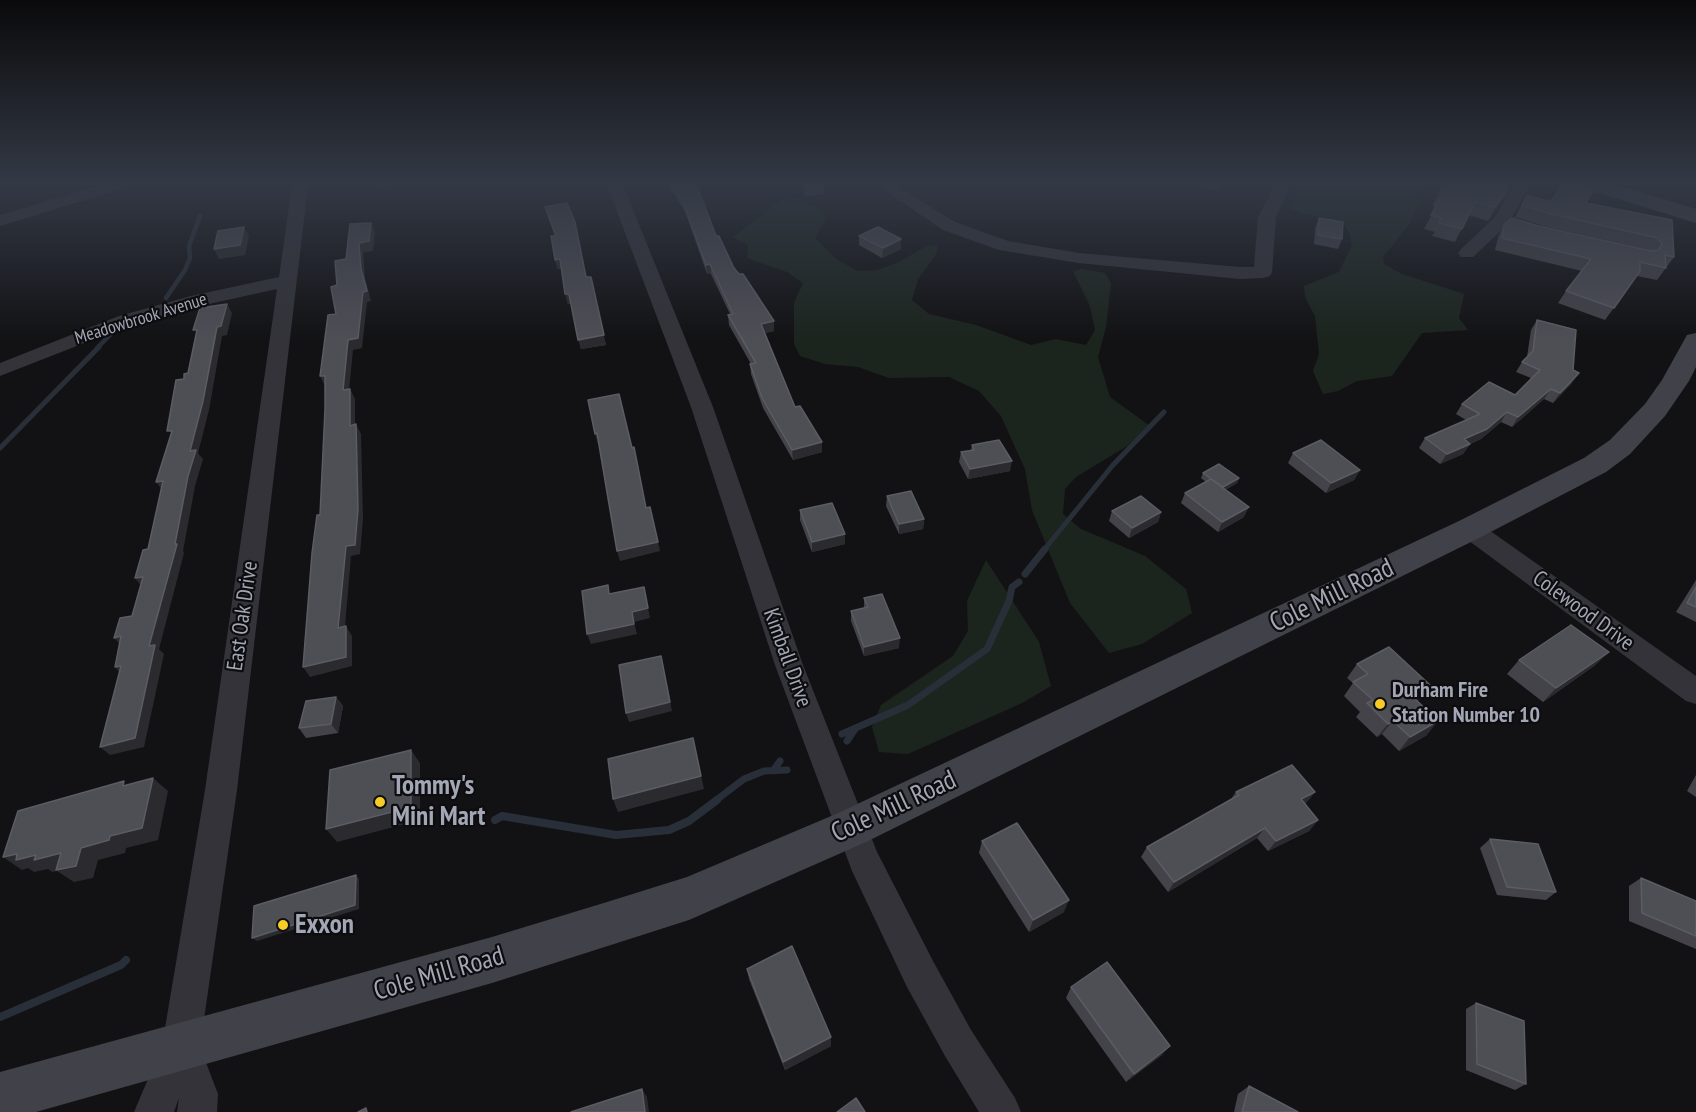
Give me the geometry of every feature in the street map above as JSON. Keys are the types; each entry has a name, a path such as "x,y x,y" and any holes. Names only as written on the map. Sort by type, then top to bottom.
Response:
{"street":[{"name":"East Oak Drive","path":"154,1112 181,1047 221,790 293,237"},
{"name":"Kimball Drive","path":"635,237 702,407 789,666 864,860 920,974 958,1043 1001,1112"},
{"path":"980,237 1005,246 1079,258 1215,271 1263,272 1266,237"},
{"path":"1467,253 1484,237"},
{"name":"Meadowbrook Avenue","path":"0,370 126,320 191,302 287,281"},
{"name":"Cole Mill Road","path":"0,1097 492,960 689,898 851,828 1570,479 1620,447 1655,410 1675,381 1696,341"},
{"name":"Colewood Drive","path":"1470,529 1696,692"},
{"name":"East Oak Drive","path":"181,1047 199,1094 197,1112"}],"shaded area":[{"path":"733,237 816,237 836,259 858,271 877,270 897,263 927,246 937,245 937,253 918,279 912,300 929,314 976,325 1031,345 1056,339 1086,345 1095,330 1090,306 1073,271 1082,269 1105,273 1111,283 1106,327 1098,357 1110,397 1150,426 1127,446 1076,477 1065,489 1063,514 1081,529 1145,556 1186,589 1192,613 1142,644 1109,653 1070,603 1032,510 1025,469 1001,416 979,391 949,377 889,378 858,367 825,364 800,356 794,344 794,303 803,283 787,272 747,258 748,245"},
{"path":"1351,237 1399,237 1383,257 1384,264 1402,274 1464,294 1459,318 1468,330 1422,333 1392,376 1357,381 1338,391 1323,394 1313,371 1319,354 1315,316 1305,297 1304,286 1339,272 1352,245"},
{"path":"986,560 1039,642 1051,686 1022,703 908,754 879,752 872,727 881,705 953,656 968,631 967,601"}],"building":[{"path":"217,237 242,237 240,245 214,249"},
{"path":"349,237 369,237 369,241 359,243 361,269 367,291 363,292 358,338 348,340 343,390 350,389 350,426 356,424 358,509 355,545 346,546 338,628 346,626 346,657 303,667 312,553 317,515 320,515 325,376 320,376 328,315 336,314 331,287 337,285 335,261 346,259"},
{"path":"551,237 578,237 586,277 591,277 604,335 578,340 569,294 565,294 560,259 555,260"},
{"path":"696,237 719,237 734,268 739,274 743,274 774,321 761,324 795,407 800,406 822,442 792,450 762,398 750,364 756,363 728,315 733,314 710,264 706,265"},
{"path":"861,237 897,237 901,239 883,248"},
{"path":"1588,237 1651,251 1658,250 1662,245 1658,238 1653,237 1673,237 1674,257 1665,255 1666,268 1640,262 1640,271 1614,308 1566,291 1591,259 1502,238"},
{"path":"227,304 221,326 217,327 203,401 190,451 196,450 188,476 175,544 177,544 149,646 155,645 135,738 100,747 121,666 115,667 121,636 114,638 120,618 132,616 143,577 135,578 143,550 148,549 163,481 156,482 172,431 167,431 176,380 184,379 184,374 188,373 197,330 193,330 200,308"},
{"path":"1537,320 1576,330 1573,370 1579,373 1560,393 1551,389 1518,417 1507,412 1487,429 1464,439 1470,444 1447,454 1425,438 1480,414 1462,404 1489,382 1515,395 1540,370 1522,362 1533,351"},
{"path":"619,394 632,448 634,447 646,508 650,507 658,542 617,551 597,433 595,434 588,400"},
{"path":"999,440 1012,461 970,469 961,452 974,450 972,445"},
{"path":"1321,440 1360,470 1331,483 1293,453"},
{"path":"1219,464 1239,478 1223,487 1203,473"},
{"path":"1211,479 1249,507 1222,522 1185,493"},
{"path":"911,491 924,519 899,524 887,496"},
{"path":"1141,496 1161,512 1132,528 1112,511"},
{"path":"832,503 845,534 812,542 800,510"},
{"path":"608,585 609,594 644,587 648,608 632,612 634,624 587,634 582,591"},
{"path":"1696,587 1696,607 1687,603"},
{"path":"882,594 900,638 864,647 851,611 868,607 864,598"},
{"path":"1571,625 1609,652 1556,688 1519,660"},
{"path":"1389,647 1430,685 1411,695 1438,721 1410,737 1393,721 1388,724 1367,703 1373,700 1353,682 1368,674 1357,664"},
{"path":"661,656 670,702 626,713 619,665"},
{"path":"336,697 331,724 299,728 306,701"},
{"path":"693,738 701,776 613,799 608,759"},
{"name":"Tommy's Mini Mart","path":"411,750 411,807 326,829 330,770"},
{"path":"1292,765 1315,792 1301,799 1318,820 1276,841 1265,828 1174,882 1147,847 1239,795 1236,792"},
{"path":"153,778 142,828 110,836 109,840 81,848 76,866 56,870 61,853 34,860 36,855 16,860 17,854 3,857 18,811 124,781 123,786"},
{"path":"1017,823 1069,900 1033,920 982,841"},
{"path":"1490,839 1538,844 1556,892 1507,887"},
{"name":"Exxon","path":"356,875 355,905 252,938 254,906"},
{"path":"1641,878 1696,901 1696,936 1642,913"},
{"path":"792,946 831,1037 783,1062 747,969"},
{"path":"1107,962 1170,1046 1134,1074 1071,987"},
{"path":"1476,1003 1524,1021 1526,1084 1477,1064"},
{"path":"1249,1086 1298,1112 1242,1112"},
{"path":"642,1089 645,1112 571,1112"},
{"path":"856,1098 865,1112 837,1112"}],"waterway":[{"path":"166,298 185,270 190,258 189,246 192,237"},
{"path":"97,348 113,332"},
{"path":"0,448 99,347"},
{"path":"1044,550 1113,465 1164,412"},
{"path":"1025,574 1045,549"},
{"path":"842,734 908,705 987,649 1009,601 1012,587 1019,582"},
{"path":"847,741 855,729"},
{"path":"773,771 780,761"},
{"path":"773,771 787,770"},
{"path":"715,801 744,779 764,771 773,771"},
{"path":"495,820 502,816 616,835 669,830 689,821 717,800"},
{"path":"0,1017 121,965 126,960"}],"place":[{"name":"Durham Fire Station Number 10","path":"1380,704"},
{"name":"Tommy's Mini Mart","path":"380,802"},
{"name":"Exxon","path":"283,925"}]}
